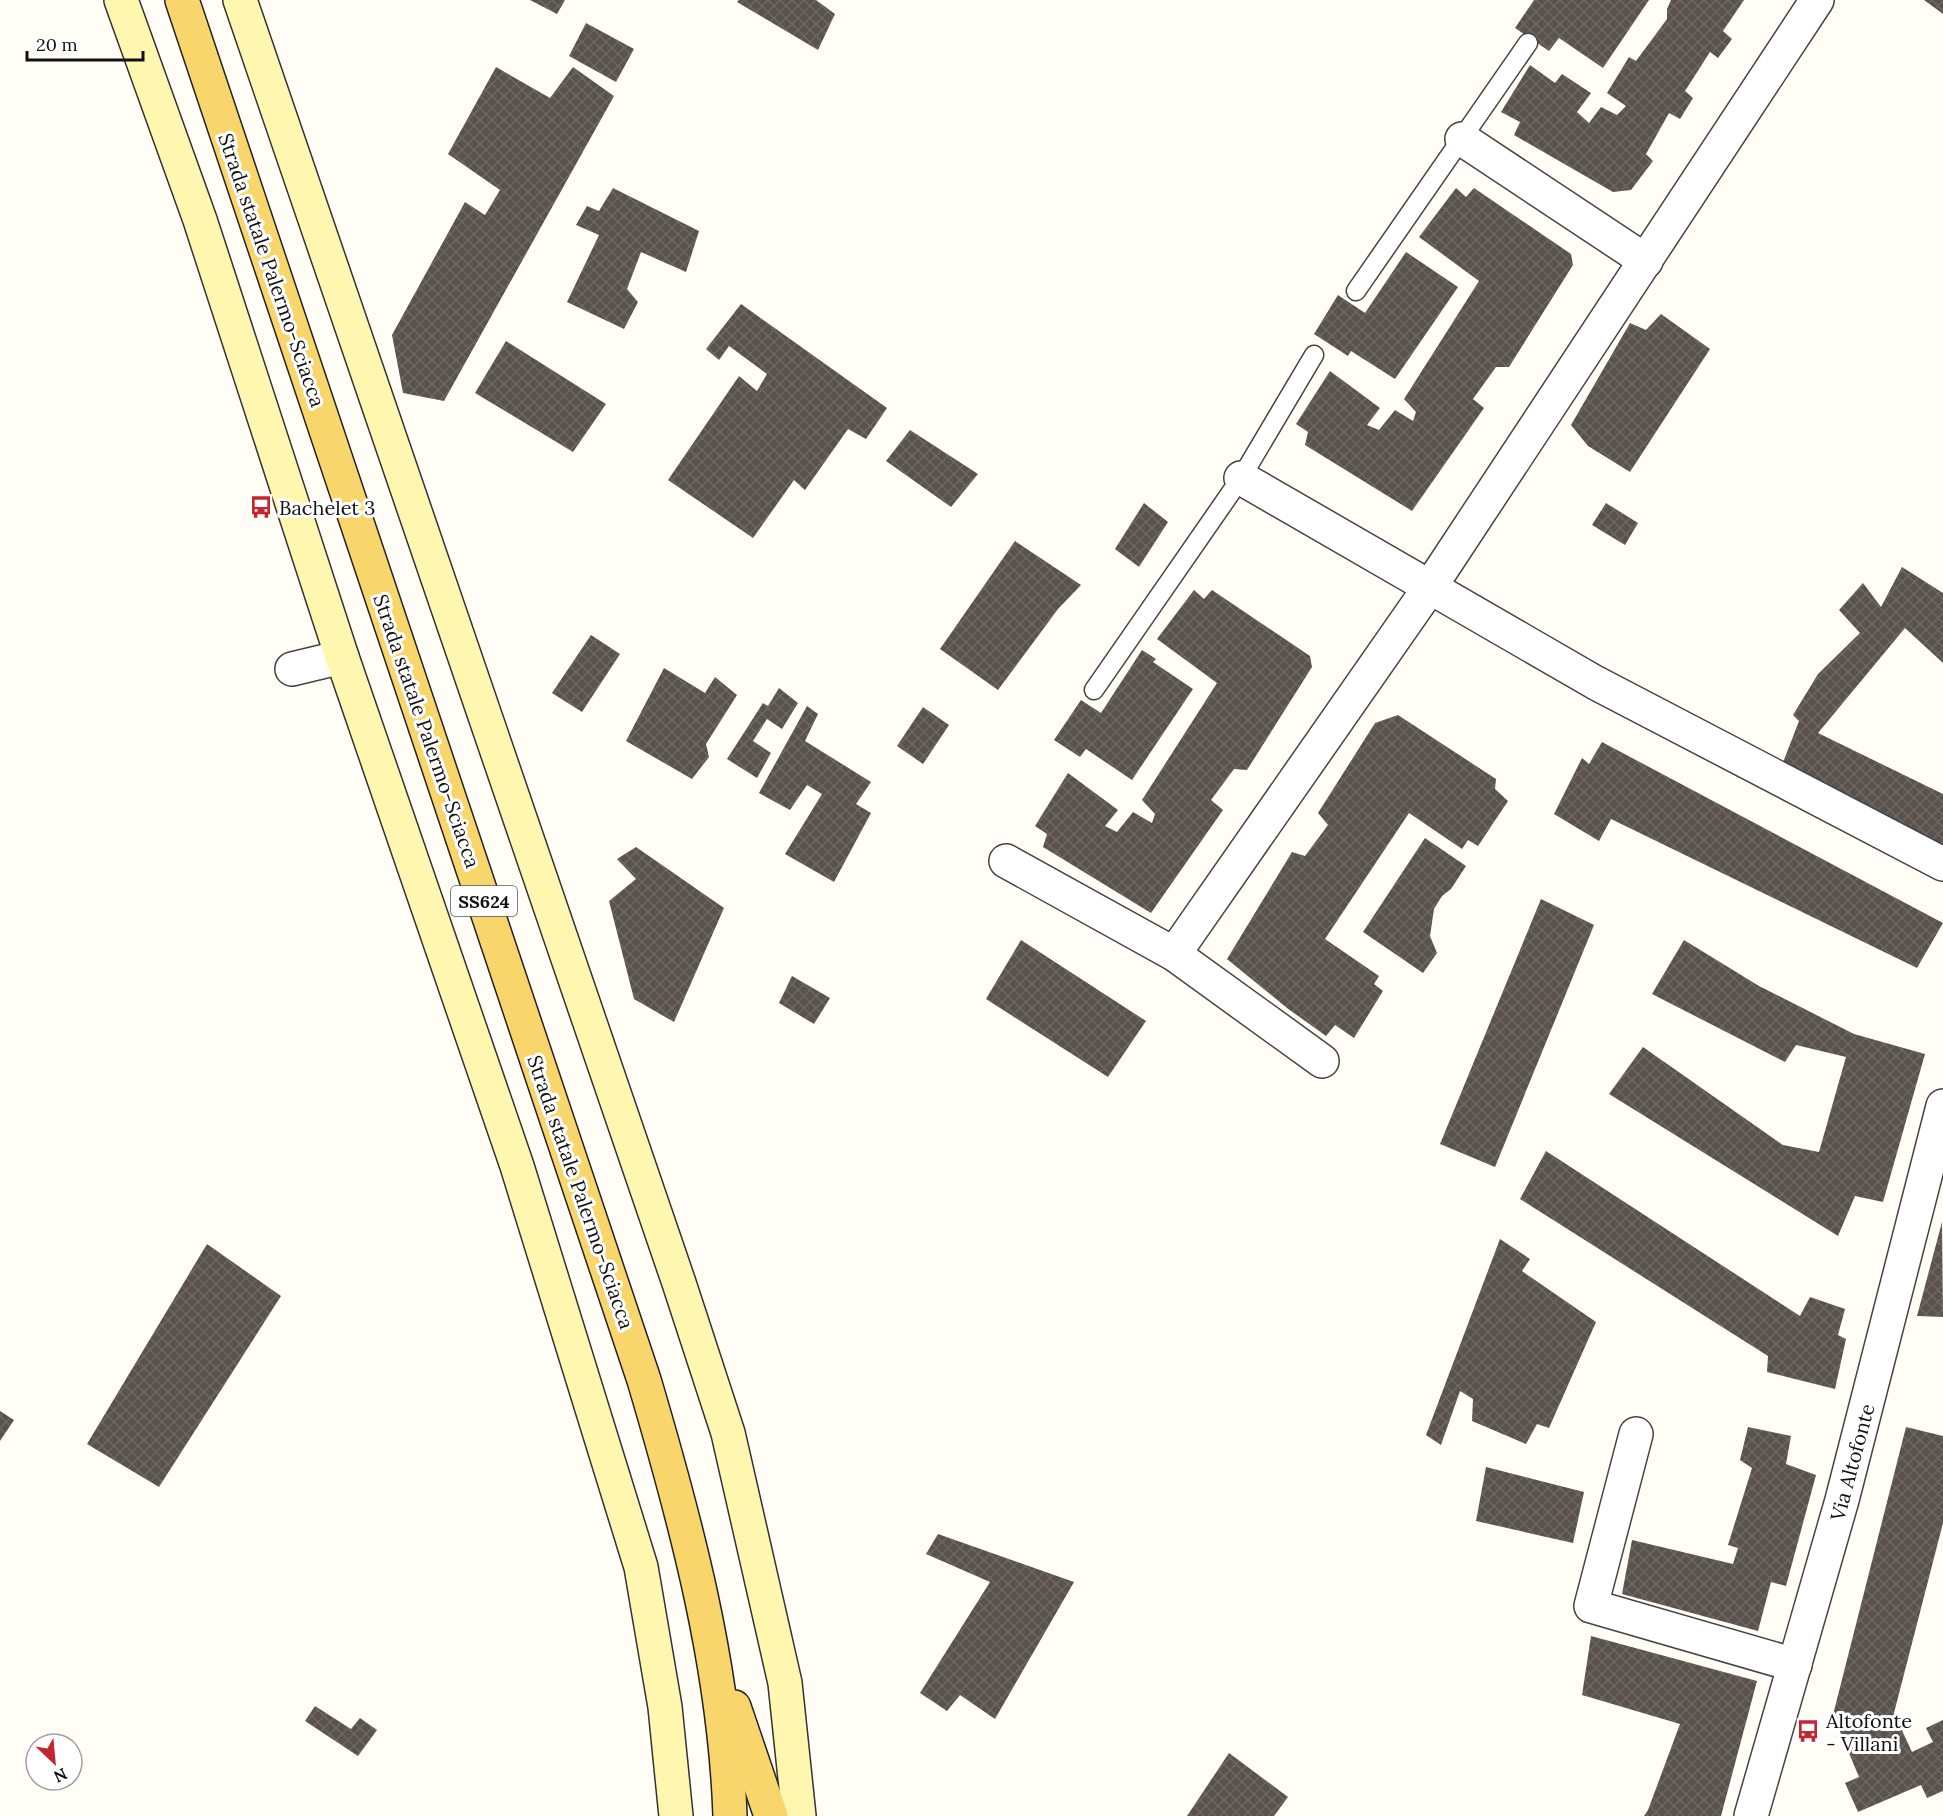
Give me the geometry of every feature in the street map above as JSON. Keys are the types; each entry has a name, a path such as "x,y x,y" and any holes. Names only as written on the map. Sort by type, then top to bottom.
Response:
{"main road":[{"path":"121,0 200,220 342,657 517,1167 641,1567 665,1707 676,1816"},
{"name":"Strada statale Palermo-Sciacca","path":"182,0 644,1380 674,1481 711,1640 728,1774 730,1816"},
{"path":"240,0 672,1261 728,1433 785,1683 799,1816"},
{"path":"711,1640 771,1816"}],"street":[{"path":"1174,954 1430,587 1817,0"},
{"path":"1462,139 1646,261"},
{"path":"1241,478 1596,683 1943,864"},
{"path":"292,669 342,657"},
{"path":"1006,861 1174,954 1322,1061"},
{"name":"Via Altofonte","path":"1751,1816 1842,1500 1943,1106"},
{"path":"1636,1434 1591,1606 1795,1665"}],"lane":[{"path":"1356,291 1528,43"},
{"path":"1094,690 1241,478 1314,355"}],"building":[{"path":"530,0 565,0 557,14"},
{"path":"739,0 816,0 835,14 818,50 737,2"},
{"path":"1534,0 1649,0 1603,68 1559,38 1549,51 1515,28"},
{"path":"1671,0 1744,0 1723,31 1732,39 1718,58 1710,52 1685,91 1693,98 1680,119 1669,113 1646,154 1653,161 1631,190 1613,192 1514,135 1520,122 1501,112 1530,65 1555,83 1562,74 1591,93 1577,112 1589,123 1601,107 1617,115 1626,106 1607,93 1629,57 1636,61 1667,19 1667,9"},
{"path":"1924,0 1943,0 1943,14"},
{"path":"586,23 634,49 616,82 569,56"},
{"path":"496,67 550,98 573,67 614,96 444,401 403,393 392,335 465,202 485,215 500,190 448,154"},
{"path":"613,188 699,231 686,272 641,252 627,289 638,302 624,329 567,302 599,235 576,225 587,206 599,211"},
{"path":"1456,188 1466,197 1474,188 1571,254 1573,265 1509,367 1496,367 1473,399 1484,408 1412,511 1305,445 1308,432 1296,424 1330,371 1380,408 1367,425 1379,430 1395,410 1413,421 1416,412 1404,399 1479,281 1419,237"},
{"path":"1406,252 1458,287 1395,379 1351,351 1348,356 1314,334 1338,295 1365,313"},
{"path":"741,304 887,408 866,439 848,429 805,490 794,480 753,538 668,480 739,376 757,391 767,374 729,346 719,360 706,349"},
{"path":"1661,314 1710,349 1630,472 1588,446 1571,425 1630,323 1646,330"},
{"path":"506,341 606,404 573,452 475,393"},
{"path":"910,430 978,474 951,507 886,461"},
{"path":"1144,503 1168,522 1139,567 1115,549"},
{"path":"1606,503 1638,523 1625,545 1592,525"},
{"path":"1015,541 1081,585 1058,609 998,690 940,649"},
{"path":"1902,567 1943,593 1943,663 1905,628 1818,733 1943,794 1943,847 1782,765 1799,721 1793,715 1818,674 1860,633 1839,610 1863,583 1881,607"},
{"path":"1194,590 1204,599 1212,590 1310,656 1312,667 1247,770 1234,769 1211,800 1223,810 1151,913 1043,847 1047,834 1035,826 1068,773 1118,810 1105,826 1117,832 1133,812 1152,823 1155,814 1142,800 1217,683 1157,639"},
{"path":"591,635 620,654 582,712 552,693"},
{"path":"1142,650 1156,659 1153,662 1193,689 1132,780 1086,749 1080,757 1054,740 1081,700 1101,713"},
{"path":"664,668 705,693 715,677 737,695 706,744 709,757 692,779 626,741"},
{"path":"779,688 798,703 782,729 767,719 753,741 771,753 757,778 727,759 763,703 768,706"},
{"path":"807,706 818,714 805,741 871,782 856,804 871,813 834,882 785,854 822,794 807,785 790,810 759,793"},
{"path":"923,707 949,725 923,764 897,746"},
{"path":"1398,715 1496,779 1495,789 1508,801 1478,846 1468,840 1462,849 1409,813 1325,939 1379,976 1374,984 1383,991 1354,1038 1335,1025 1326,1036 1287,1008 1227,959 1292,852 1305,856 1328,825 1318,813 1375,723"},
{"path":"1602,742 1943,923 1917,968 1611,819 1599,841 1554,814 1582,758 1589,764"},
{"path":"1425,838 1466,866 1434,909 1430,936 1437,953 1423,973 1363,932"},
{"path":"636,847 724,908 674,1022 634,999 609,901 636,879 617,859"},
{"path":"1541,899 1594,925 1495,1167 1440,1144"},
{"path":"1021,940 1146,1021 1108,1077 986,999"},
{"path":"1684,940 1759,986 1854,1034 1925,1054 1883,1202 1855,1196 1838,1236 1609,1094 1643,1047 1783,1145 1819,1152 1846,1057 1796,1045 1785,1062 1652,994"},
{"path":"792,976 830,998 814,1024 779,1003"},
{"path":"1546,1151 1800,1316 1810,1297 1845,1309 1838,1335 1846,1339 1835,1389 1767,1372 1768,1356 1520,1199"},
{"path":"1942,1222 1943,1317 1917,1316"},
{"path":"1500,1239 1530,1259 1522,1271 1596,1322 1549,1428 1537,1424 1526,1444 1472,1421 1473,1399 1460,1391 1441,1445 1426,1435"},
{"path":"207,1244 281,1296 159,1487 87,1444"},
{"path":"0,1411 14,1420 0,1441"},
{"path":"1748,1427 1791,1436 1786,1464 1816,1475 1786,1586 1771,1582 1758,1631 1622,1594 1632,1540 1733,1564 1738,1548 1728,1545 1752,1468 1740,1460"},
{"path":"1906,1427 1943,1436 1943,1523 1894,1713 1912,1752 1933,1742 1926,1728 1943,1720 1943,1791 1927,1798 1921,1785 1858,1812 1845,1783 1859,1777 1833,1715"},
{"path":"1486,1467 1584,1492 1573,1543 1476,1521"},
{"path":"938,1534 1074,1582 995,1719 960,1695 947,1711 920,1693 990,1582 926,1554"},
{"path":"1591,1636 1757,1681 1721,1816 1644,1816 1680,1724 1582,1695"},
{"path":"315,1706 351,1729 360,1718 377,1730 358,1756 305,1721"},
{"path":"1229,1753 1288,1797 1274,1816 1187,1816"}],"place":[{"name":"Bachelet 3","path":"261,507"},
{"name":"Altofonte - Villani","path":"1808,1731"}]}
